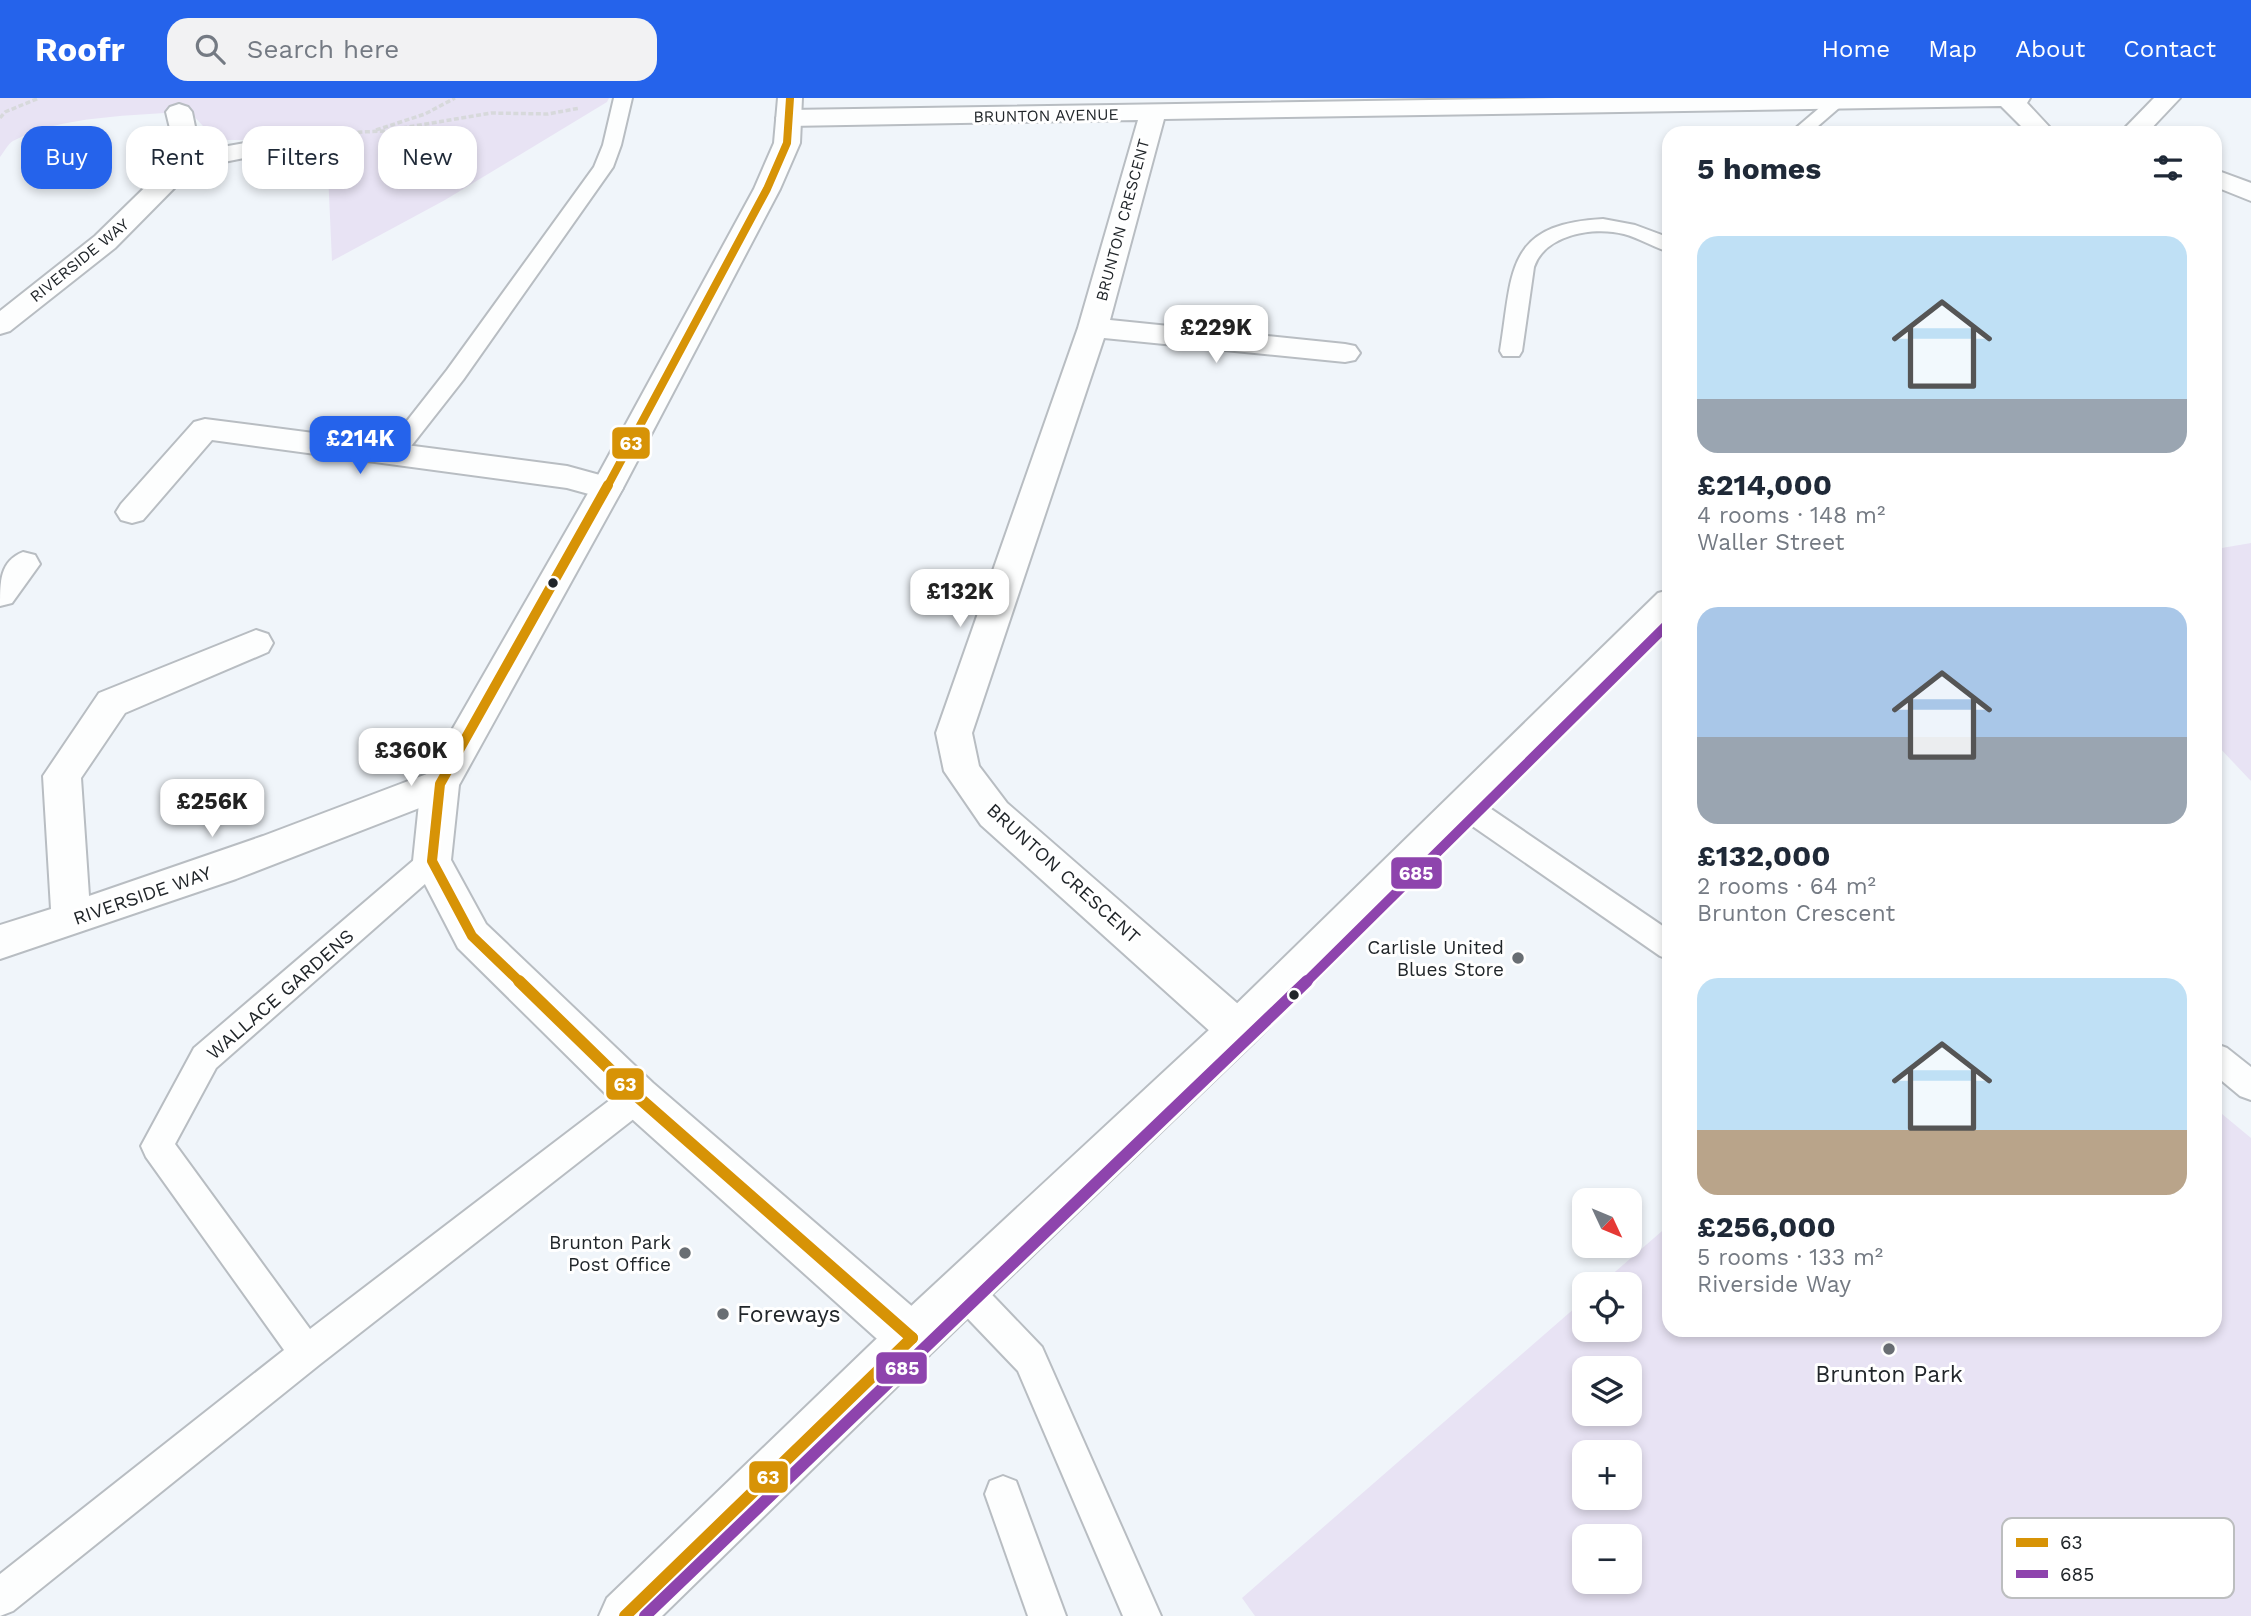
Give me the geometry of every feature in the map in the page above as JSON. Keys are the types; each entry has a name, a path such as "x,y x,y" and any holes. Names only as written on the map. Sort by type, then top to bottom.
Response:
{"street":[{"path":"2007,98 2035,126"},
{"name":"BRUNTON AVENUE","path":"790,108 1153,113 1459,105 2018,98"},
{"path":"2139,126 2159,100"},
{"path":"790,108 787,143 767,189 607,488 440,784 432,861 472,936 638,1097 912,1338"},
{"path":"179,112 182,126"},
{"name":"BRUNTON CRESCENT","path":"1153,113 1093,328 954,733 962,771 994,814 1238,1030"},
{"path":"2222,181 2251,193"},
{"name":"RIVERSIDE WAY","path":"0,325 106,242 158,189"},
{"name":"BRUNTON CRESCENT","path":"1093,328 1345,353"},
{"path":"132,512 205,429 567,477 607,488"},
{"path":"0,594 23,564"},
{"path":"625,1616 963,1289 1238,1030 1662,609"},
{"path":"71,920 62,776 112,702 256,643"},
{"name":"RIVERSIDE WAY","path":"0,942 317,834 440,784"}],"lane":[{"path":"393,454 455,375 603,167 612,145 623,98"},
{"path":"1808,126 1838,101"},
{"path":"1511,351 1526,261 1540,245 1577,228 1613,225 1662,241"},
{"path":"1465,806 1662,941"},
{"name":"WALLACE GARDENS","path":"307,1353 157,1146 205,1058 432,861"},
{"path":"2222,1063 2251,1086"},
{"path":"0,1598 307,1353 638,1097"},
{"path":"963,1289 1030,1359 1142,1616"},
{"path":"1003,1494 1046,1616"}],"path":[{"path":"0,118 5,112 39,98"},
{"path":"369,132 425,114 455,98"},
{"path":"364,132 491,113 548,114 590,105"}],"shaded area":[{"path":"0,98 609,98 607,102 477,181 477,126 378,126 378,189 463,189 332,261 329,189 364,189 364,126 242,126 242,140 228,140 228,126 203,126 189,111 99,118 53,126 21,126 21,137 13,141 0,157"},
{"path":"2251,543 2251,781 2222,750 2222,548"},
{"name":"Brunton Park","path":"2222,1114 2251,1138 2251,1616 1255,1616 1242,1598 1572,1310 1572,1342 1642,1342 1642,1272 1615,1272 1631,1258 1642,1258 1642,1248 1662,1231 1662,1337 2222,1337"}],"transit line":[{"name":"63","path":"790,98 787,143 767,189 607,488 440,784 432,861 472,936 638,1097 912,1338"},
{"name":"685","path":"645,1616 922,1348 1248,1040 1662,630"},
{"name":"63","path":"625,1616 912,1338"}],"place":[{"name":"Carlisle United Blues Store","path":"1518,958"},
{"name":"Brunton Park Post Office","path":"685,1253"},
{"name":"Foreways","path":"723,1314"},
{"name":"Brunton Park","path":"1889,1349"}]}
